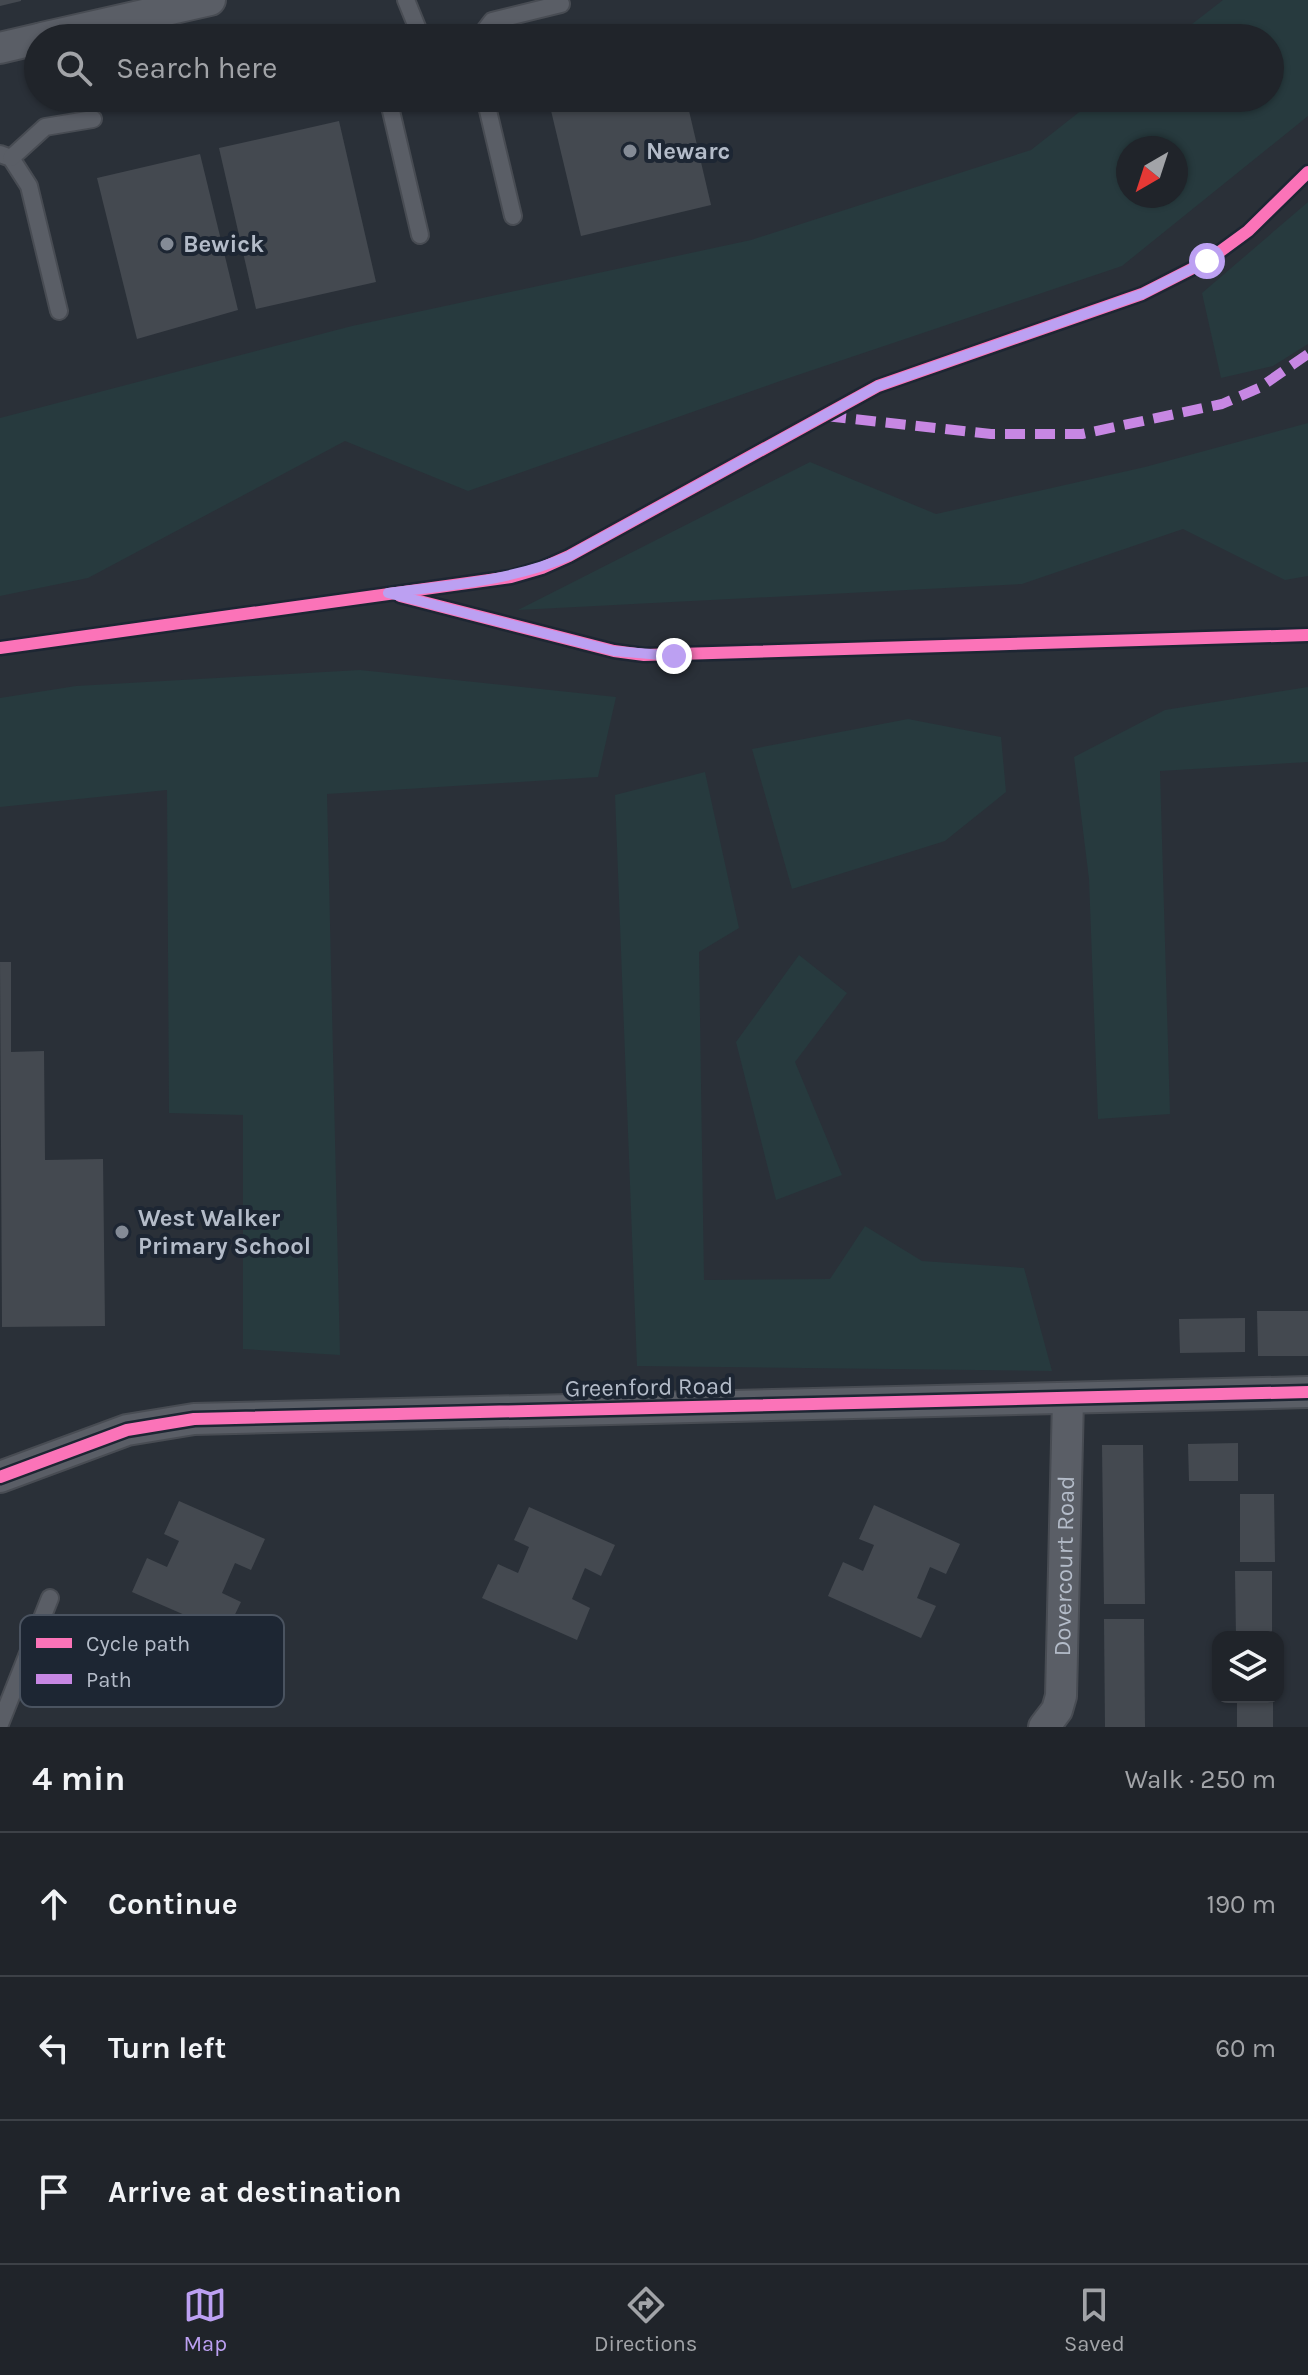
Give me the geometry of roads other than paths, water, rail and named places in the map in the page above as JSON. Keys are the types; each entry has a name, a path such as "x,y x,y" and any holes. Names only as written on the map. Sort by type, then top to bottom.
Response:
{"street":[{"path":"103,24 210,0"},
{"path":"0,48 24,42"},
{"name":"Greenford Road","path":"0,1477 127,1430 194,1419 1308,1392"},
{"name":"Dovercourt Road","path":"1044,1727 1057,1710 1061,1696 1068,1399"}],"lane":[{"path":"406,0 416,24"},
{"path":"490,24 561,4"},
{"path":"391,112 420,235"},
{"path":"488,112 513,216"},
{"path":"59,311 29,186 6,156 45,127 93,119"},
{"path":"43,1615 50,1598"},
{"path":"0,1724 20,1674"}],"place":[{"name":"Newarc","path":"630,151"},
{"name":"Bewick","path":"167,244"},
{"name":"West Walker Primary School","path":"122,1232"}]}
